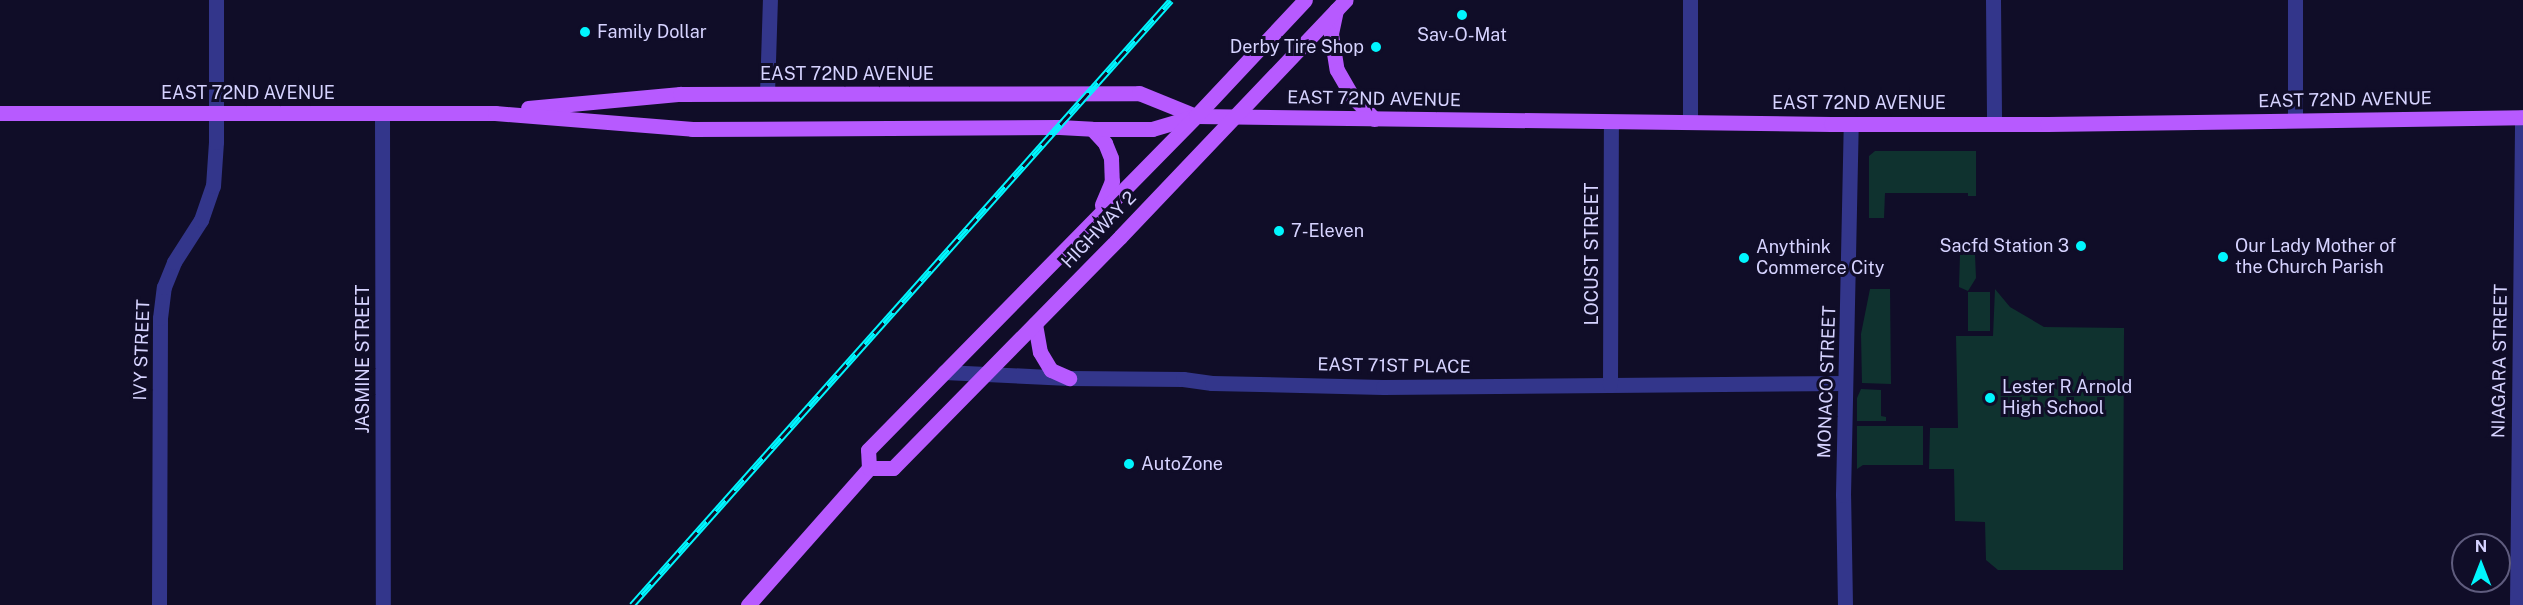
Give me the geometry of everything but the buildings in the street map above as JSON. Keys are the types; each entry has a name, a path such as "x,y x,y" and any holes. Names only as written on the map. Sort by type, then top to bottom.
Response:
{"main road":[{"name":"HIGHWAY 2","path":"748,605 869,468 868,450 1196,116 1305,0"},
{"name":"HIGHWAY 2","path":"869,468 893,468 1035,324 1341,5"},
{"path":"1341,5 1331,34 1337,70 1352,96 1374,119"},
{"name":"EAST 72ND AVENUE","path":"495,113 645,95 1139,93 1196,116"},
{"name":"EAST 72ND AVENUE","path":"0,113 495,113 693,129 1059,127 1152,129 1196,116 1851,124 2523,117"},
{"path":"1092,129 1108,150 1112,172 1108,195 1092,222"},
{"path":"1035,324 1040,352 1051,370 1069,378"}],"street":[{"name":"IVY STREET","path":"159,605 161,309 164,287 174,262 201,220 211,195 217,113 216,0"},
{"path":"768,93 770,0"},
{"path":"1690,0 1690,122"},
{"path":"1993,0 1994,123"},
{"path":"2295,0 2295,120"},
{"name":"JASMINE STREET","path":"382,113 383,605"},
{"name":"NIAGARA STREET","path":"2517,605 2523,117"},
{"name":"LOCUST STREET","path":"1610,385 1611,122"},
{"name":"MONACO STREET","path":"1845,605 1845,383 1851,124"},
{"name":"EAST 71ST PLACE","path":"944,372 1383,387 1845,383"}],"green space":[{"path":"1875,151 1976,151 1976,196 1968,196 1968,193 1885,193 1884,218 1869,218 1869,156"},
{"path":"1960,254 1975,255 1976,278 1968,291 1959,287"},
{"path":"1870,289 1890,289 1891,384 1862,383 1861,334"},
{"path":"1995,289 2010,307 2044,327 2124,328 2123,570 1998,570 1986,560 1985,522 1955,521 1954,469 1929,469 1930,428 1958,428 1956,336 1993,336"},
{"path":"1968,292 1990,292 1990,331 1968,331"},
{"path":"1861,389 1881,390 1881,416 1886,417 1886,421 1857,421 1857,398"},
{"path":"1857,426 1923,426 1923,465 1863,465 1857,469"}],"railway":[{"path":"632,605 1171,0"}],"place":[{"name":"Sav-O-Mat","path":"1462,15"},
{"name":"Family Dollar","path":"585,32"},
{"name":"Derby Tire Shop","path":"1376,47"},
{"name":"7-Eleven","path":"1279,231"},
{"name":"Sacfd Station 3","path":"2081,246"},
{"name":"Our Lady Mother of the Church Parish","path":"2223,257"},
{"name":"Anythink Commerce City","path":"1744,258"},
{"name":"Lester R Arnold High School","path":"1990,398"},
{"name":"AutoZone","path":"1129,464"}]}
